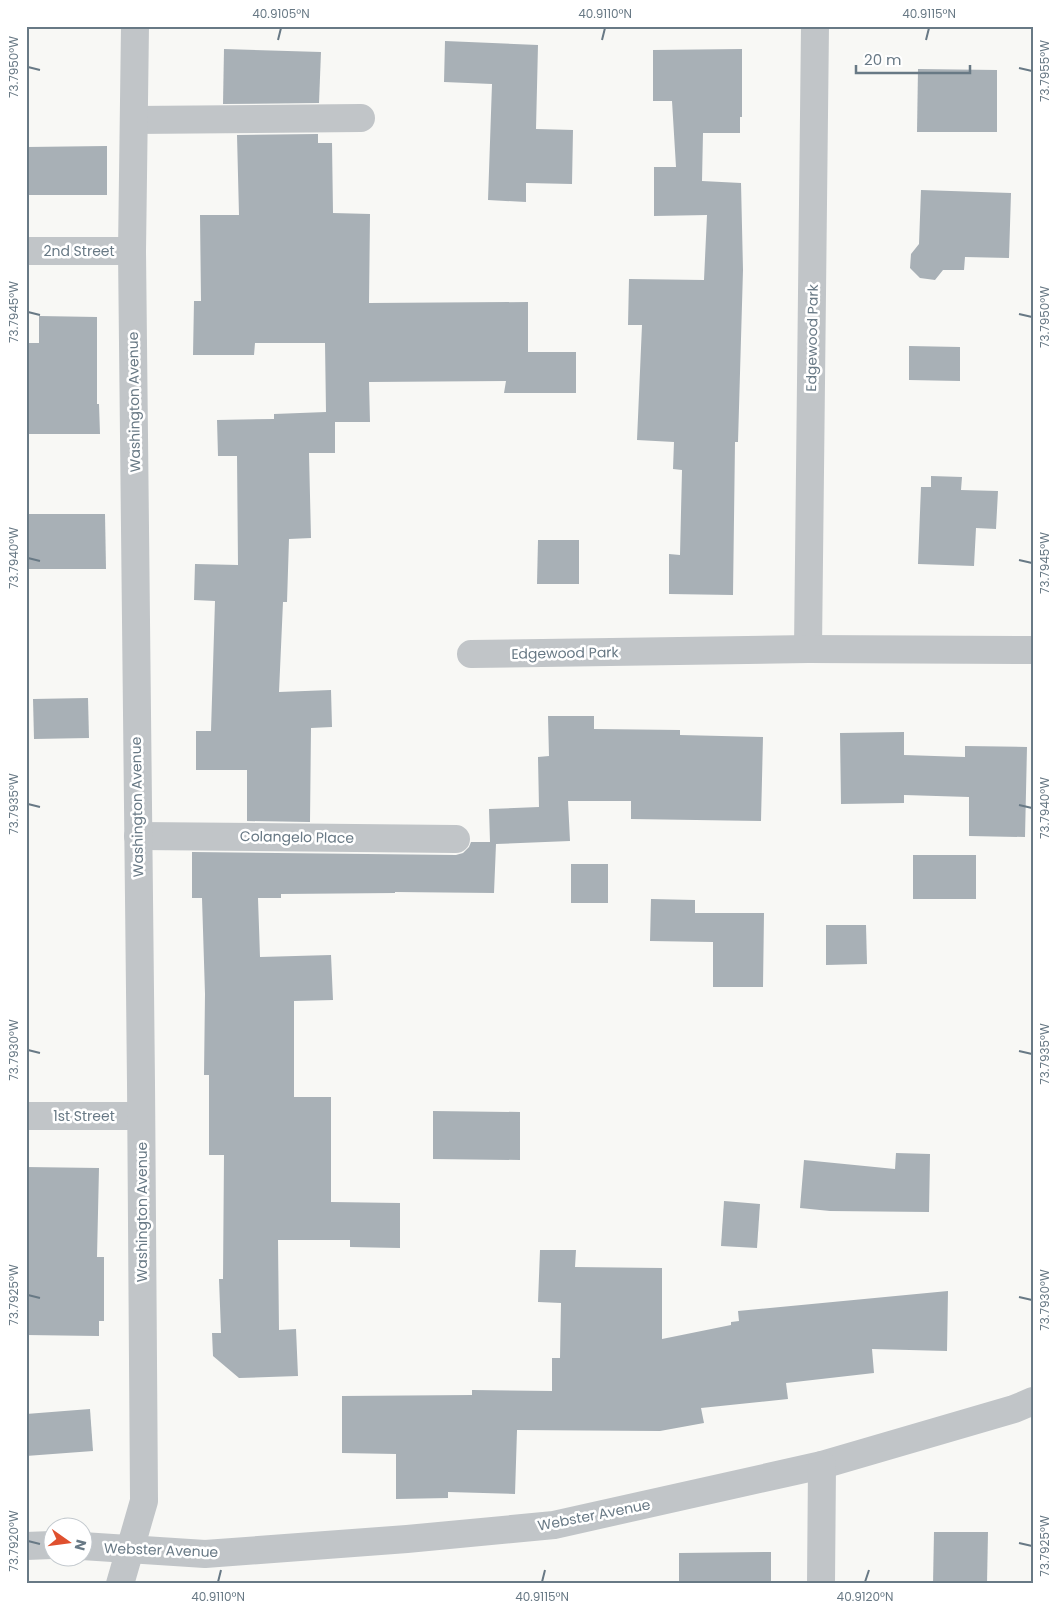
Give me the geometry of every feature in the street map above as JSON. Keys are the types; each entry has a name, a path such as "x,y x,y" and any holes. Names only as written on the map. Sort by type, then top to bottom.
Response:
{"street":[{"name":"Washington Avenue","path":"120,1584 144,1501 142,1116 132,251 136,26"},
{"name":"Edgewood Park","path":"808,650 815,26"},
{"path":"134,120 361,118"},
{"name":"2nd Street","path":"26,251 132,251"},
{"name":"Edgewood Park","path":"471,654 808,650 1033,650"},
{"name":"Colangelo Place","path":"138,836 456,839"},
{"name":"1st Street","path":"26,1116 142,1116"},
{"name":"Webster Avenue","path":"92,1547 205,1554 407,1539 554,1525 822,1465 1014,1409 1033,1401"},
{"path":"821,1584 822,1465"},
{"path":"26,1546 42,1545"}],"building":[{"path":"445,41 538,45 536,129 573,130 572,184 526,183 526,202 488,200 492,84 444,82"},
{"path":"224,49 321,52 319,103 223,104"},
{"path":"742,49 742,117 740,117 740,133 703,133 702,181 741,183 743,270 738,442 735,442 733,595 669,594 669,554 680,555 682,470 673,469 674,442 637,440 642,325 628,325 629,279 704,280 707,215 654,216 654,167 676,167 672,101 653,101 653,50"},
{"path":"918,69 997,70 997,132 917,132"},
{"path":"318,134 318,143 332,143 333,213 370,214 369,303 528,302 528,352 576,352 576,393 504,393 506,381 369,382 370,422 335,422 335,453 309,453 311,538 289,539 287,602 283,602 279,692 331,690 332,727 311,728 310,822 247,821 247,770 196,770 196,731 211,731 215,601 194,600 195,564 238,565 237,456 218,456 217,420 274,419 274,414 326,412 325,343 255,343 254,355 193,355 194,301 201,301 200,215 239,215 237,135"},
{"path":"107,146 107,195 28,195 27,147"},
{"path":"921,190 1011,193 1009,258 965,257 964,270 943,270 935,280 920,278 910,268 911,254 919,244"},
{"path":"39,316 97,317 97,404 99,404 100,434 28,434 28,343 39,343"},
{"path":"909,346 960,347 960,381 909,380"},
{"path":"931,476 962,477 961,490 998,491 996,529 976,528 974,566 918,564 921,487 931,487"},
{"path":"26,514 105,514 106,569 26,569"},
{"path":"538,540 579,540 579,584 537,584"},
{"path":"88,698 89,738 34,739 33,699"},
{"path":"548,716 594,716 594,729 680,730 680,735 763,737 761,821 631,819 631,801 568,801 570,841 496,844 494,893 281,894 281,898 258,898 260,957 331,955 333,1000 294,1001 294,1097 331,1097 331,1202 400,1203 400,1248 350,1247 350,1240 278,1240 279,1330 296,1329 298,1376 239,1378 213,1356 212,1333 221,1333 219,1279 223,1279 224,1155 209,1155 209,1075 204,1075 205,994 202,898 192,898 192,852 456,855 463,853 471,842 490,842 489,809 539,807 538,757 549,756"},
{"path":"904,732 904,755 965,757 965,746 1027,747 1025,837 969,836 969,797 904,795 904,803 841,804 840,733"},
{"path":"913,855 976,855 976,899 913,899"},
{"path":"571,864 608,864 608,903 571,903"},
{"path":"651,899 695,900 695,913 764,913 763,987 713,987 713,942 650,941"},
{"path":"826,925 866,925 867,964 826,965"},
{"path":"433,1111 520,1112 520,1160 433,1159"},
{"path":"896,1153 930,1154 929,1212 830,1211 800,1208 804,1160 895,1169"},
{"path":"26,1167 99,1168 97,1257 104,1257 104,1321 99,1321 99,1336 26,1335"},
{"path":"724,1201 760,1204 757,1248 721,1246"},
{"path":"540,1250 576,1250 575,1267 662,1268 662,1339 731,1325 731,1322 739,1321 738,1311 948,1291 947,1351 872,1349 874,1373 786,1383 788,1399 701,1408 704,1423 660,1431 517,1430 515,1494 448,1492 448,1498 396,1499 396,1454 342,1453 342,1396 472,1395 472,1390 552,1391 552,1358 560,1358 561,1303 538,1302"},
{"path":"90,1409 93,1451 26,1456 26,1414"},
{"path":"934,1532 988,1532 987,1584 933,1584"},
{"path":"771,1552 771,1584 679,1584 679,1553"}]}
